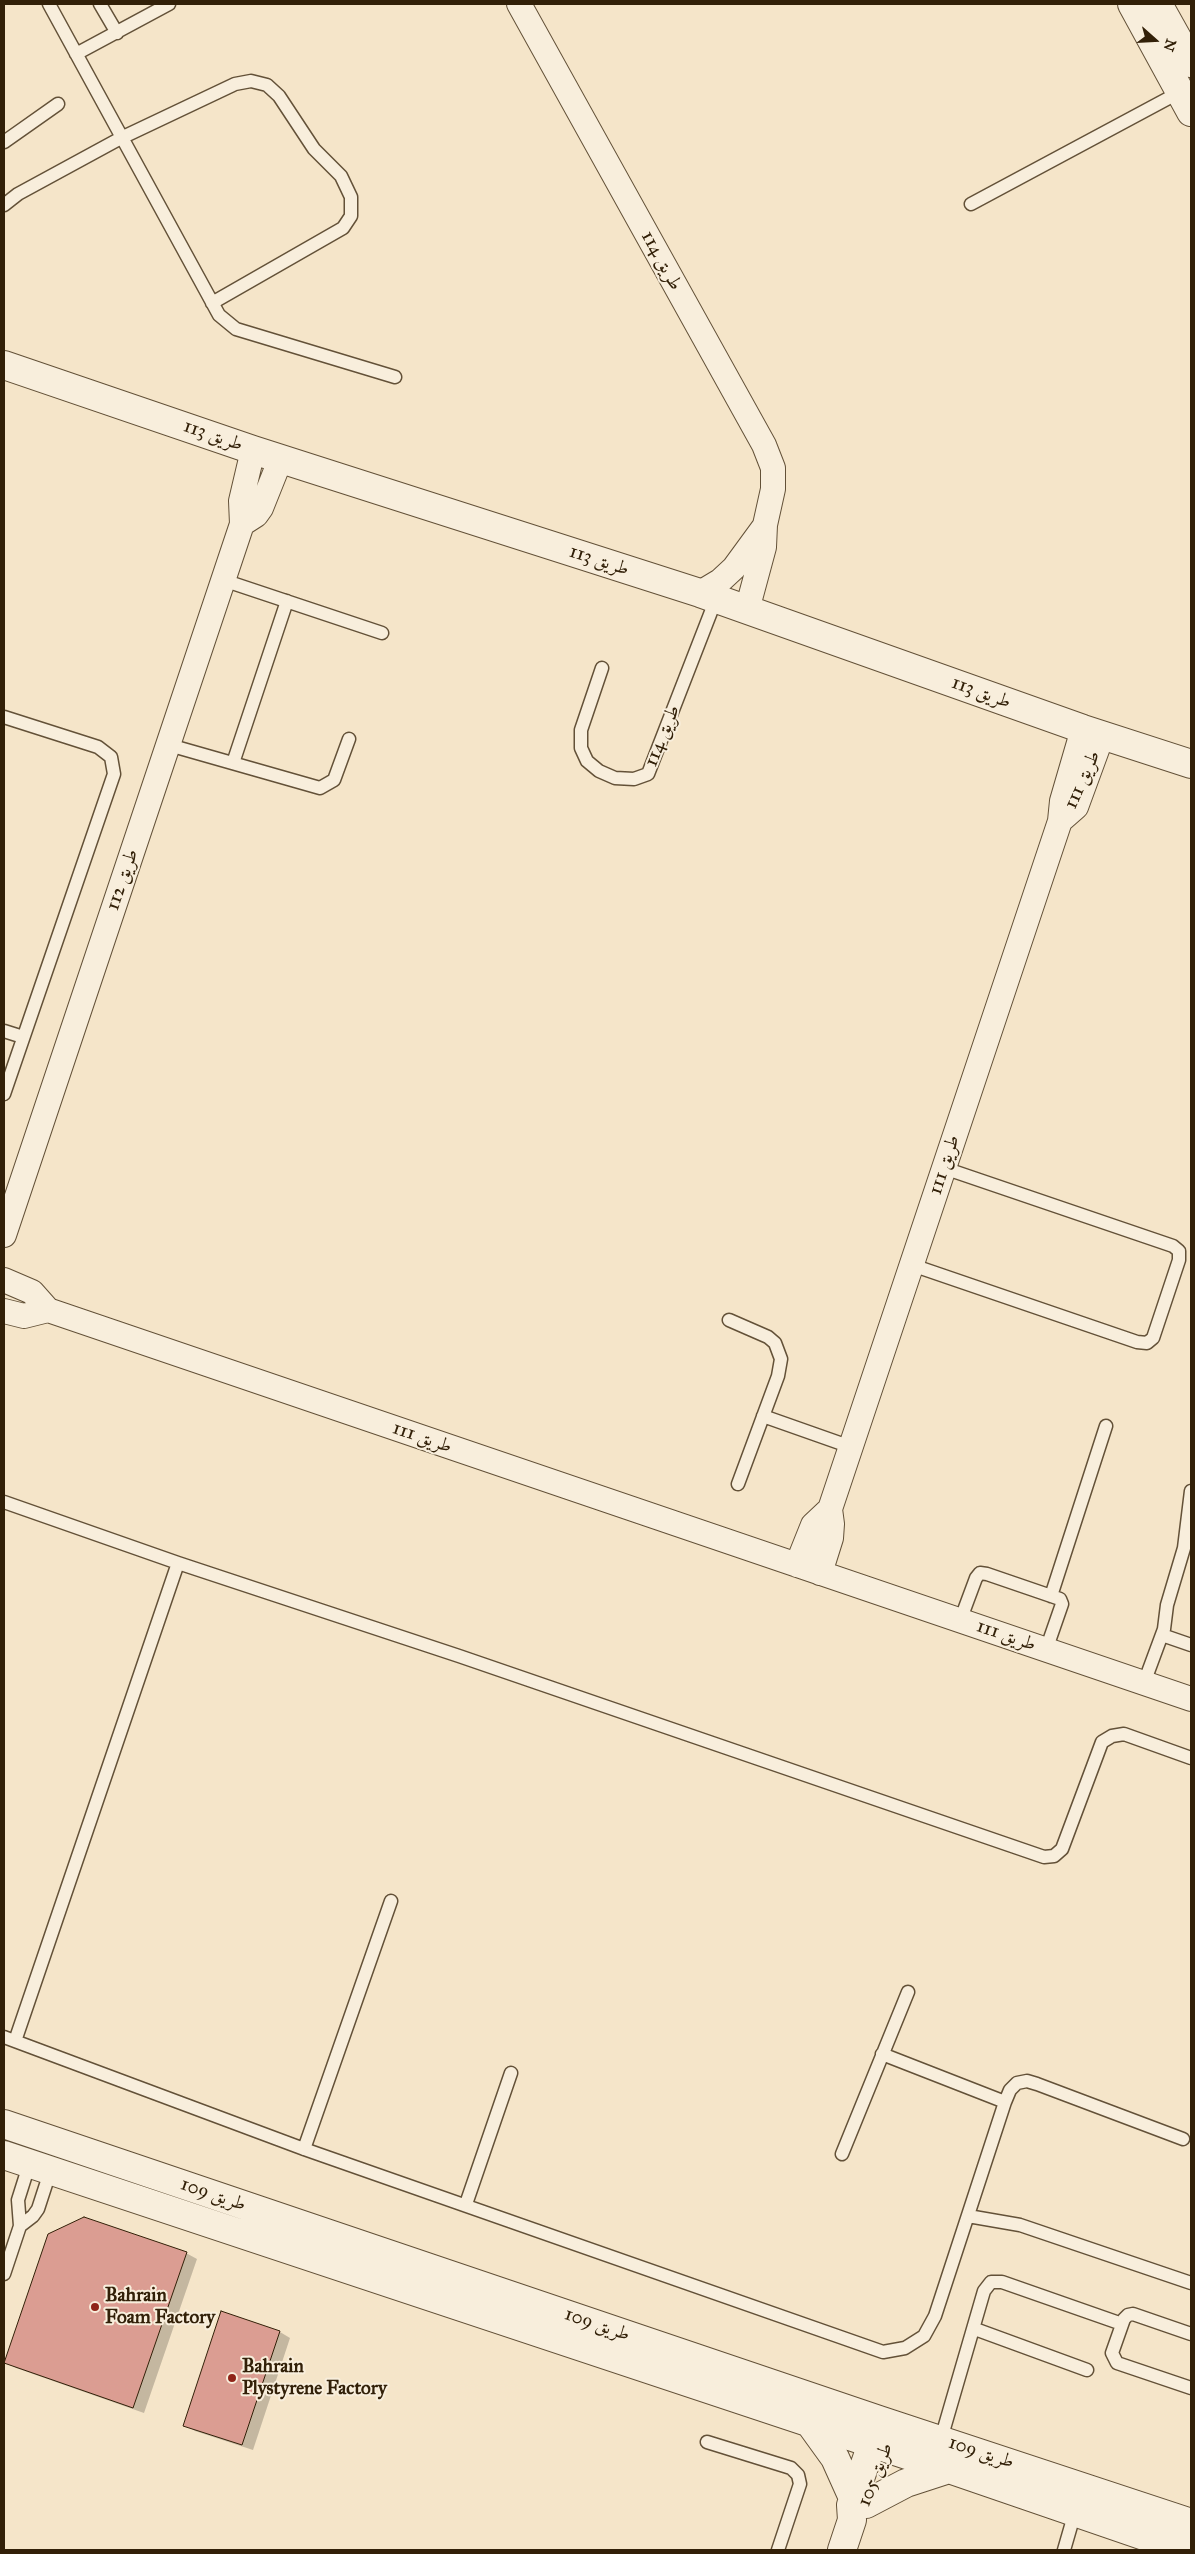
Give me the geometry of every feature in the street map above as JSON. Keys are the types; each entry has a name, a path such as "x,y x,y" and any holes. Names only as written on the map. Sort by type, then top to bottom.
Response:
{"street":[{"name":"طريق 114","path":"519,4 764,446 772,468 773,489 765,525 764,547 747,610"},
{"path":"1132,4 1186,102"},
{"path":"1158,4 1191,63"},
{"name":"طريق 113","path":"4,365 253,450 708,596 1092,732 1191,764"},
{"name":"طريق 112","path":"4,1236 242,524 241,501 253,450"},
{"path":"242,524 256,515 261,508 281,458"},
{"name":"طريق 114","path":"708,596 734,568 765,525"},
{"name":"طريق 111","path":"820,1573 832,1531 830,1509 1060,821 1062,801 1092,732"},
{"name":"طريق 111","path":"4,1280 32,1292 48,1310 1191,1699"},
{"path":"4,1311 24,1316 48,1310"},
{"name":"طريق 111","path":"796,1565 812,1525 830,1509"},
{"name":"طريق 109","path":"4,2124 37,2152 810,2422 883,2434 941,2439 1191,2523"},
{"name":"طريق 109","path":"37,2152 883,2434 949,2469 1185,2550"},
{"path":"810,2422 835,2458 857,2508 906,2483 949,2469"},
{"name":"طريق 105","path":"842,2550 883,2434"}],"lane":[{"path":"49,4 220,315 236,329 395,377"},
{"path":"100,4 116,32"},
{"path":"76,54 169,4"},
{"path":"4,205 18,194 121,138 235,84 251,81 259,82 273,90 314,149 341,176 352,203 351,216 343,228 212,303"},
{"path":"971,204 1186,102"},
{"path":"4,142 58,104"},
{"path":"223,580 382,633"},
{"name":"طريق 114","path":"602,668 581,730 581,748 587,761 599,771 615,778 634,779 648,774 708,596"},
{"path":"233,763 287,601"},
{"path":"4,717 98,747 111,757 114,774 4,1094"},
{"path":"169,745 315,787 325,787 336,776 349,739"},
{"path":"4,1031 23,1037"},
{"path":"912,1265 1137,1342 1147,1343 1153,1338 1179,1260 1179,1251 1173,1246 944,1168"},
{"path":"728,1320 761,1333 775,1343 779,1351 781,1368 738,1484"},
{"path":"763,1416 851,1446"},
{"path":"1051,1596 1106,1426"},
{"path":"1144,1683 1162,1635 1167,1605 1184,1548 1191,1491"},
{"path":"4,1502 178,1563 459,1656 1044,1857 1054,1856 1062,1849 1102,1742 1112,1736 1124,1734 1191,1758"},
{"path":"178,1563 9,2039 304,2149 466,2204 883,2352 905,2348 924,2336 935,2316 1005,2102 1010,2090 1017,2083 1027,2081 1183,2139"},
{"path":"960,1620 976,1578 980,1574 987,1574 1060,1599 1062,1604 1046,1650"},
{"path":"1162,1635 1191,1645"},
{"path":"304,2149 391,1901"},
{"path":"842,2154 908,1992"},
{"path":"882,2054 1005,2102"},
{"path":"466,2204 511,2074"},
{"path":"4,2274 20,2226 18,2200 37,2152"},
{"path":"20,2226 33,2216 38,2209 37,2152"},
{"path":"968,2216 1020,2225 1191,2283"},
{"path":"941,2439 987,2285 997,2280 1122,2324"},
{"path":"1191,2334 1133,2314 1128,2315 1122,2324 1112,2353 1118,2363 1191,2388"},
{"path":"974,2330 1087,2370"},
{"path":"707,2442 791,2468 798,2475 800,2484 778,2550"},
{"path":"1064,2550 1076,2512"}],"building":[{"name":"Bahrain Foam Factory","path":"84,2217 187,2252 133,2408 4,2363 48,2234"},
{"name":"Bahrain Plystyrene Factory","path":"221,2311 280,2331 242,2445 183,2426"}],"place":[{"name":"Bahrain Foam Factory","path":"95,2307"},
{"name":"Bahrain Plystyrene Factory","path":"232,2378"}]}
